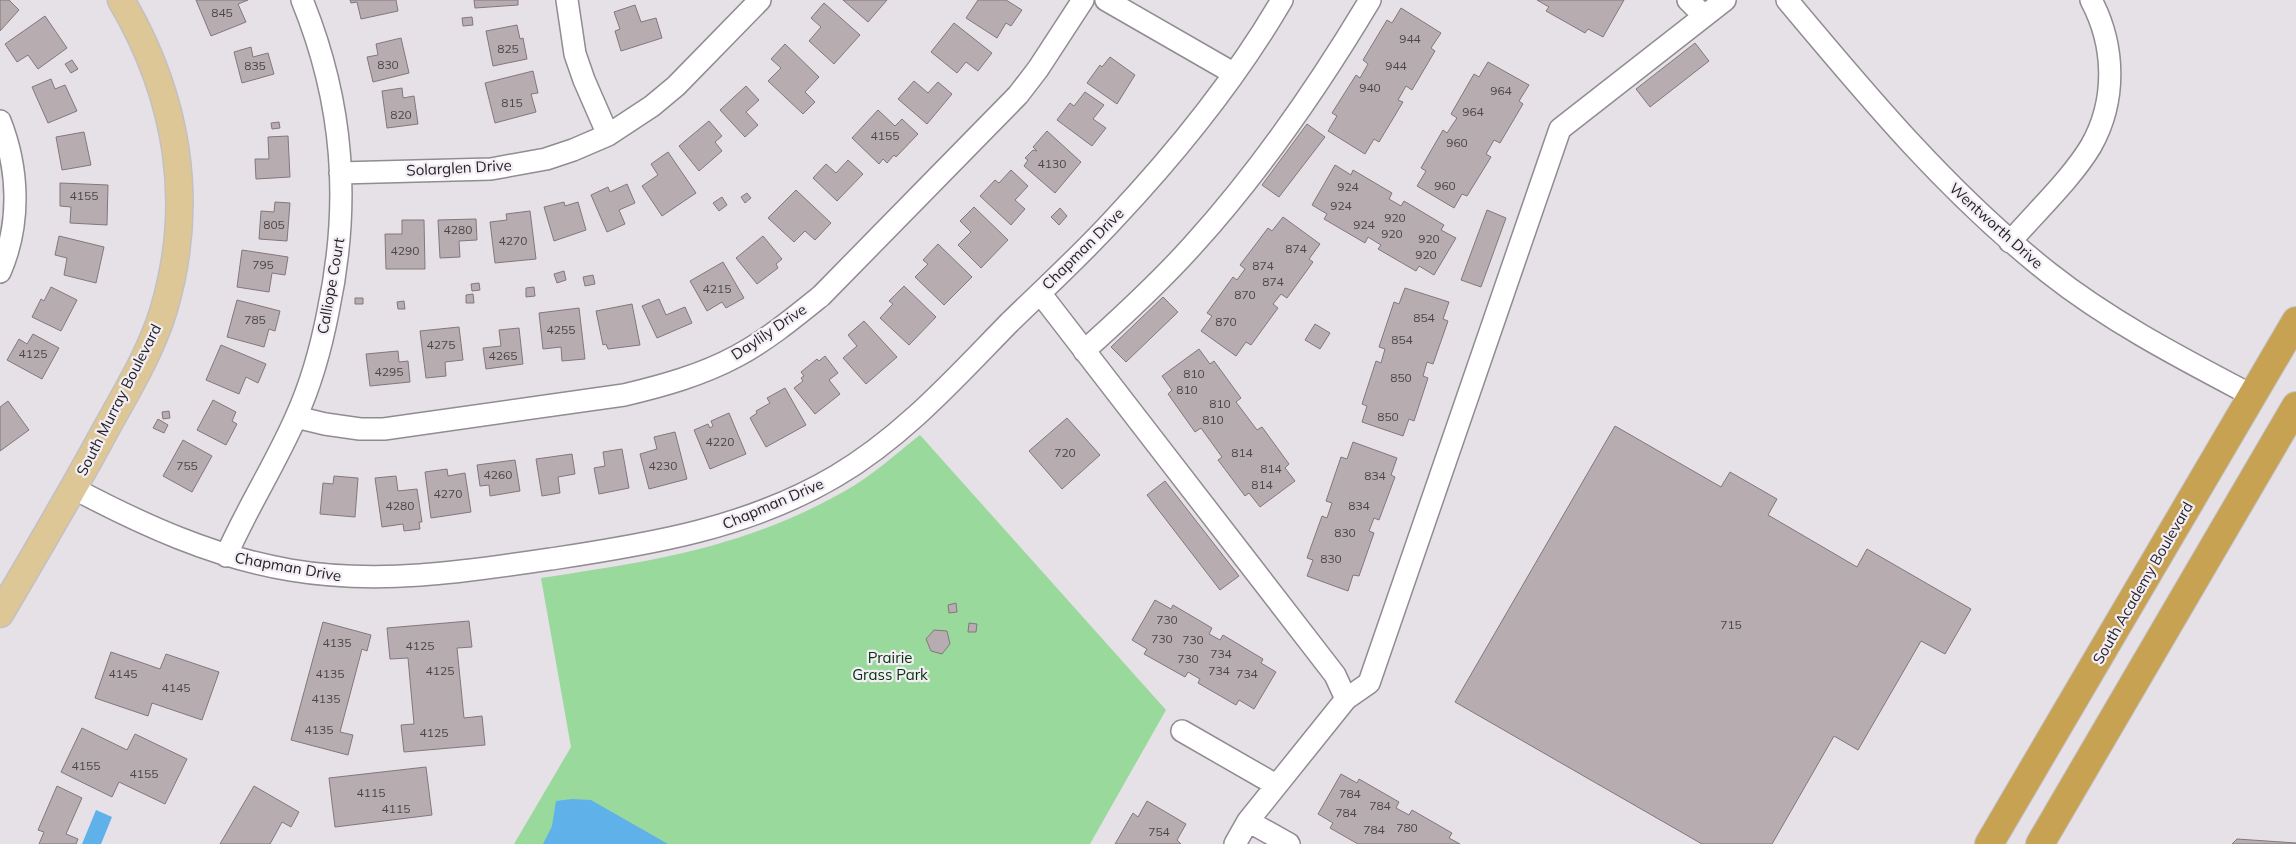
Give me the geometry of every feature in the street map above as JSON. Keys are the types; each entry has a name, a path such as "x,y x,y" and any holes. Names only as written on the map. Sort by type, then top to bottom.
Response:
{"highway":[{"name":"South Academy Boulevard","path":"1989,844 2296,321"},
{"path":"2040,844 2296,406"}],"main road":[{"name":"South Murray Boulevard","path":"0,614 73,488 151,343 163,312 173,272 179,232 178,166 170,115 157,72 143,39 120,0"}],"street":[{"name":"Calliope Court","path":"226,556 245,514 296,417 314,369 339,256 342,217 336,120 314,31 302,0"},
{"path":"567,0 575,54 608,135"},
{"name":"Solarglen Drive","path":"340,173 490,169 546,159 608,135 652,106 676,86 760,0"},
{"name":"Daylily Drive","path":"296,417 360,429 415,425 624,395 656,388 737,356 797,316 821,296 994,120 1038,69 1084,0"},
{"path":"1106,0 1233,73"},
{"name":"Chapman Drive","path":"73,488 124,515 183,541 226,556 290,570 350,577 431,576 650,544 727,525 810,490 869,455 902,430 1112,221 1149,180 1211,104 1266,28 1282,0"},
{"path":"1084,351 1132,307 1193,246 1236,195 1309,99 1370,0"},
{"path":"1688,0 1704,16"},
{"path":"1235,844 1248,821 1346,699 1369,683 1560,129 1725,0"},
{"name":"Wentworth Drive","path":"1786,0 1918,152 2010,242 2050,274 2117,320 2253,396"},
{"path":"2010,242 2075,168 2091,146 2104,113 2110,64 2102,28 2091,0"},
{"path":"0,121 7,140 14,170 15,203 12,236 0,272"},
{"path":"1040,293 1335,675 1346,699"},
{"path":"1182,731 1276,785"},
{"path":"1248,821 1289,844"}],"green space":[{"name":"Prairie Grass Park","path":"920,435 1166,710 1090,844 514,844 571,747 541,578 662,558 738,538 775,525 850,488"}],"water":[{"path":"572,799 591,800 668,844 543,844 552,826 556,801"},
{"path":"96,810 112,817 101,844 82,844"}],"building":[{"path":"0,0 9,0 19,10 0,31"},
{"path":"196,0 248,0 238,4 246,22 211,36"},
{"path":"350,0 396,0 398,11 361,19 357,2 351,3"},
{"path":"474,0 518,0 518,5 475,8"},
{"path":"843,0 887,0 868,22"},
{"path":"978,0 1006,0 1022,10 1011,26 1006,23 997,38 966,18"},
{"path":"1537,0 1624,0 1603,37 1588,29 1585,33 1546,11 1549,7"},
{"path":"824,3 860,35 834,64 809,41 821,27 811,18"},
{"path":"635,5 641,22 656,18 662,38 621,51 615,31 620,29 614,12"},
{"path":"1401,8 1441,33 1431,48 1435,51 1412,90 1406,86 1398,100 1403,102 1379,142 1374,139 1365,154 1328,131 1337,116 1332,113 1356,75 1360,78 1368,64 1363,60 1387,20 1392,23"},
{"path":"45,16 67,48 38,69 28,55 17,62 5,44"},
{"path":"472,17 473,25 463,26 462,18"},
{"path":"954,23 992,53 978,71 966,62 957,73 931,52"},
{"path":"517,25 520,39 523,38 527,59 493,66 486,31"},
{"path":"401,38 409,73 373,82 367,57 378,55 376,44"},
{"path":"1695,43 1709,61 1650,107 1636,89"},
{"path":"785,44 819,77 805,92 815,102 803,114 768,81 781,68 771,59"},
{"path":"251,47 253,57 268,53 274,74 242,83 234,52"},
{"path":"1110,57 1135,75 1117,104 1087,83 1100,65 1102,67"},
{"path":"72,60 78,69 71,73 65,64"},
{"path":"1488,62 1529,85 1519,101 1523,104 1500,143 1494,140 1486,154 1491,157 1467,196 1462,194 1454,208 1417,186 1426,171 1421,168 1443,130 1447,133 1457,118 1451,114 1474,74 1479,77"},
{"path":"533,71 538,93 531,94 536,112 495,123 485,83"},
{"path":"51,79 55,89 65,85 77,111 48,123 32,87"},
{"path":"914,81 928,93 938,82 952,94 927,124 898,99"},
{"path":"746,86 759,100 746,112 758,125 745,137 720,110"},
{"path":"402,88 403,98 414,96 418,124 387,128 382,91"},
{"path":"1085,92 1104,105 1093,119 1106,128 1092,146 1057,120 1070,103 1074,106"},
{"path":"878,110 895,126 902,119 918,134 896,157 894,155 887,163 883,159 879,164 852,138"},
{"path":"709,121 722,136 715,142 722,151 699,171 679,146"},
{"path":"279,122 280,128 272,129 271,123"},
{"path":"1307,124 1325,137 1279,197 1262,185"},
{"path":"1047,131 1081,162 1055,193 1024,166 1028,160 1025,158 1033,150 1037,151 1033,147"},
{"path":"84,132 91,165 62,170 56,137"},
{"path":"288,136 290,177 256,179 255,159 269,159 268,137"},
{"path":"668,152 696,193 662,216 642,186 658,175 651,164"},
{"path":"848,160 863,174 837,201 813,178 826,164 836,173"},
{"path":"1335,165 1351,175 1353,170 1392,193 1389,199 1401,206 1404,201 1444,225 1441,230 1456,238 1434,275 1419,266 1416,271 1378,249 1381,245 1368,237 1365,243 1324,219 1327,214 1312,205"},
{"path":"1011,170 1028,186 1015,200 1025,209 1011,225 980,196 995,180 999,183"},
{"path":"60,183 108,185 107,225 70,223 71,207 60,206"},
{"path":"627,184 635,203 619,210 625,224 607,232 591,195 608,187 610,192"},
{"path":"796,190 831,223 815,240 805,231 794,242 768,218"},
{"path":"747,193 751,198 745,203 741,197"},
{"path":"722,197 727,205 719,211 713,203"},
{"path":"275,202 290,203 287,241 259,239 261,211 274,212"},
{"path":"564,202 565,206 578,202 586,230 554,241 544,207"},
{"path":"974,207 1008,240 981,268 958,245 971,232 960,221"},
{"path":"1060,208 1067,216 1059,225 1051,217"},
{"path":"1487,210 1506,218 1481,287 1461,280"},
{"path":"530,211 536,259 495,263 490,222 507,220 506,214"},
{"path":"1283,217 1320,244 1309,259 1313,262 1287,298 1281,294 1273,304 1278,308 1251,345 1246,342 1236,356 1201,331 1212,316 1207,313 1233,277 1237,280 1245,269 1240,265 1268,228 1272,231"},
{"path":"476,219 477,240 459,241 460,257 440,258 438,220"},
{"path":"402,220 424,220 425,269 386,269 385,234 402,234"},
{"path":"59,236 104,247 96,283 64,275 67,258 55,255"},
{"path":"763,236 782,259 776,264 778,268 757,284 736,258"},
{"path":"938,244 972,277 944,305 915,277 928,264 923,260"},
{"path":"242,250 288,257 285,275 272,273 269,292 237,287"},
{"path":"723,262 744,298 726,308 722,302 707,311 690,281"},
{"path":"564,271 566,280 557,283 554,274"},
{"path":"593,275 595,284 585,286 583,277"},
{"path":"479,283 480,290 472,291 471,284"},
{"path":"904,286 936,317 909,345 880,318 893,304 889,301"},
{"path":"51,287 77,300 61,331 32,317 41,299 44,301"},
{"path":"534,287 535,296 526,297 526,288"},
{"path":"1405,288 1449,302 1443,319 1448,321 1433,364 1427,362 1423,376 1428,378 1414,421 1409,419 1403,436 1362,422 1367,406 1362,404 1376,361 1381,363 1385,349 1379,347 1394,302 1399,304"},
{"path":"473,294 474,303 466,303 466,295"},
{"path":"1163,297 1178,312 1126,362 1111,347"},
{"path":"355,298 363,298 363,304 355,304"},
{"path":"659,299 666,315 685,307 692,323 657,338 642,306"},
{"path":"237,300 280,311 275,331 269,329 264,347 227,337"},
{"path":"404,301 405,309 398,309 397,302"},
{"path":"632,304 640,345 608,349 606,344 603,345 596,311"},
{"path":"579,308 585,359 562,361 561,347 543,349 539,313"},
{"path":"864,321 897,357 866,384 843,358 857,346 848,335"},
{"path":"1315,324 1330,333 1320,349 1305,340"},
{"path":"459,327 463,360 445,362 446,376 426,378 420,331"},
{"path":"519,328 523,364 486,369 483,348 501,346 499,330"},
{"path":"33,334 59,348 42,379 7,360 19,339 27,344"},
{"path":"221,345 266,364 258,383 246,377 239,394 206,380"},
{"path":"1199,349 1210,364 1214,361 1241,398 1236,402 1257,430 1262,427 1289,464 1285,468 1295,481 1260,507 1249,493 1245,496 1218,460 1222,457 1201,428 1195,432 1168,394 1172,390 1162,376"},
{"path":"398,351 399,362 408,361 410,382 370,386 366,354"},
{"path":"825,356 838,373 829,380 840,394 815,414 794,388 803,381 801,378 804,376 801,372 817,359 819,361"},
{"path":"785,388 806,425 766,447 750,418 757,413 756,411 770,403 767,398"},
{"path":"213,400 236,412 232,421 237,424 226,445 197,430"},
{"path":"8,401 29,430 0,451 0,407"},
{"path":"169,411 170,418 163,419 162,412"},
{"path":"729,413 746,454 710,469 694,430 708,424 710,428 713,426 711,421"},
{"path":"1067,418 1100,455 1062,489 1029,451"},
{"path":"158,419 168,425 164,433 153,428"},
{"path":"1615,426 1721,487 1730,472 1777,499 1768,515 1857,567 1867,549 1971,609 1945,654 1921,641 1858,750 1834,736 1772,844 1702,844 1455,702"},
{"path":"675,432 687,479 649,489 640,454 657,449 654,437"},
{"path":"183,440 212,456 192,492 163,476"},
{"path":"1353,442 1397,458 1391,475 1395,477 1379,520 1374,518 1369,531 1374,533 1359,576 1353,575 1348,591 1307,576 1313,560 1307,558 1322,516 1327,518 1332,503 1326,501 1341,457 1347,459"},
{"path":"622,449 629,488 599,494 594,468 605,466 603,452"},
{"path":"572,454 575,474 558,477 560,493 542,496 536,459"},
{"path":"515,460 520,491 490,496 489,485 480,486 477,465"},
{"path":"447,469 448,476 465,473 471,512 431,518 425,472"},
{"path":"334,476 358,478 355,517 320,514 323,483 333,484"},
{"path":"396,476 398,491 417,489 422,522 419,522 420,529 404,531 403,524 382,527 375,478"},
{"path":"1165,481 1239,576 1220,590 1147,495"},
{"path":"1155,600 1171,609 1173,605 1212,628 1209,634 1220,640 1223,635 1263,659 1261,663 1276,672 1254,709 1239,700 1236,705 1198,683 1200,679 1188,672 1185,677 1144,654 1147,649 1132,640"},
{"path":"956,603 957,612 949,613 948,605"},
{"path":"469,621 472,647 457,648 464,718 482,716 485,745 404,752 401,725 414,724 408,658 390,659 387,628"},
{"path":"323,622 371,635 367,651 362,649 340,732 353,735 348,755 291,740"},
{"path":"969,623 977,624 976,632 968,632"},
{"path":"934,630 947,631 950,644 942,654 931,651 926,639"},
{"path":"111,652 160,669 166,654 219,672 202,720 152,703 148,716 95,698"},
{"path":"82,728 127,750 135,734 187,759 165,804 119,782 112,797 61,772"},
{"path":"426,767 432,815 335,827 329,778"},
{"path":"1341,774 1357,783 1359,779 1399,802 1396,808 1409,815 1412,810 1452,833 1449,838 1460,844 1358,844 1330,828 1333,823 1318,814"},
{"path":"57,786 82,798 66,834 78,839 76,844 39,844 44,832 38,830"},
{"path":"254,786 299,812 291,827 282,822 270,844 220,844"},
{"path":"1147,801 1186,824 1177,840 1181,844 1115,844 1133,813 1138,817"},
{"path":"2237,839 2296,843 2296,844 2232,844"}]}
